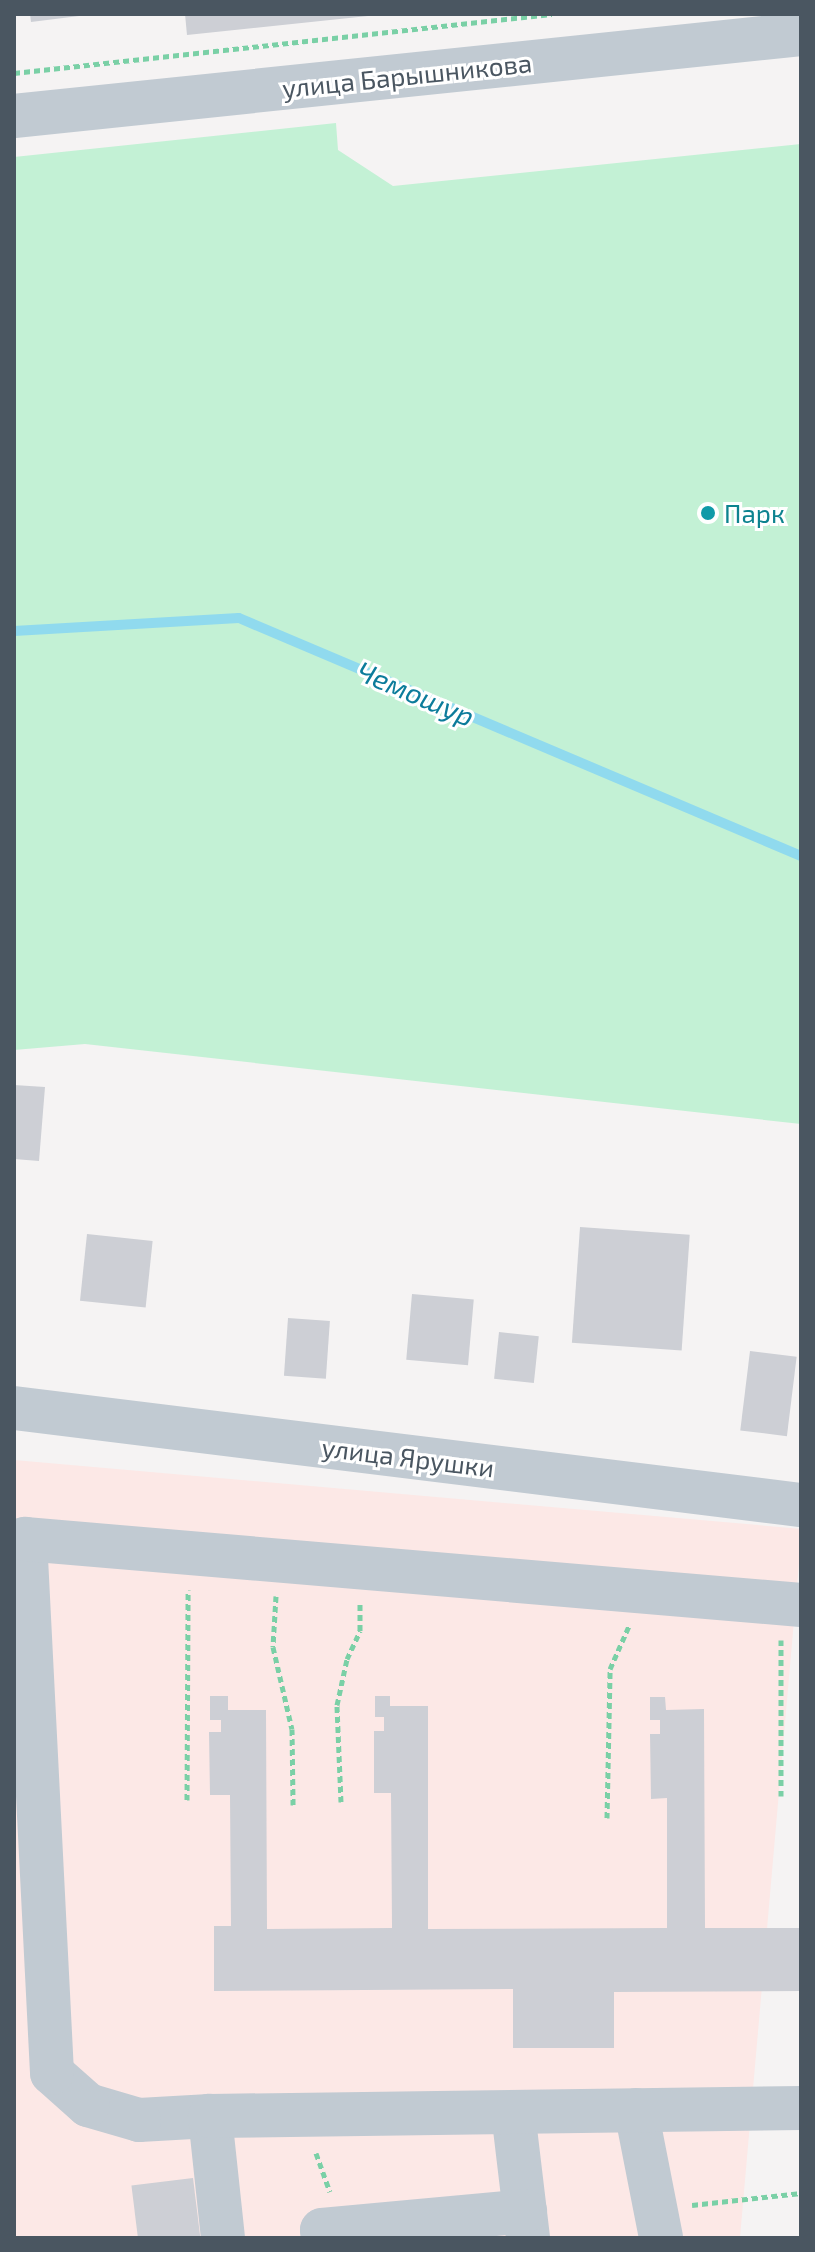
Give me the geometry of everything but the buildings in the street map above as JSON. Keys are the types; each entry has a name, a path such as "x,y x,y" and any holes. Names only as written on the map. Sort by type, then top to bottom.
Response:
{"street":[{"name":"улица Барышникова","path":"14,116 801,34"},
{"name":"улица Ярушки","path":"14,1408 801,1505"},
{"path":"791,1604 25,1539 52,2073 88,2105 139,2120 301,2114 801,2108"},
{"path":"636,2110 658,2223"},
{"path":"333,2233 526,2225 513,2112"},
{"path":"210,2116 223,2238"}],"path":[{"path":"14,73 552,14"},
{"path":"187,1800 188,1553"},
{"path":"288,1561 275,1598 273,1647 292,1729 293,1805"},
{"path":"341,1802 337,1705 347,1659 360,1631 360,1596 343,1566"},
{"path":"607,1818 610,1669 643,1591"},
{"path":"781,1796 791,1604"},
{"path":"301,2114 333,2233"},
{"path":"658,2223 801,2193"}],"shaded area":[{"path":"14,1460 801,1529 740,2238 14,2238"}],"green space":[{"path":"336,123 338,150 393,186 801,144 801,1124 85,1044 14,1050 14,157"}],"waterway":[{"name":"Чемошур","path":"14,631 239,618 801,856"}],"place":[{"name":"Парк","path":"708,513"}]}
